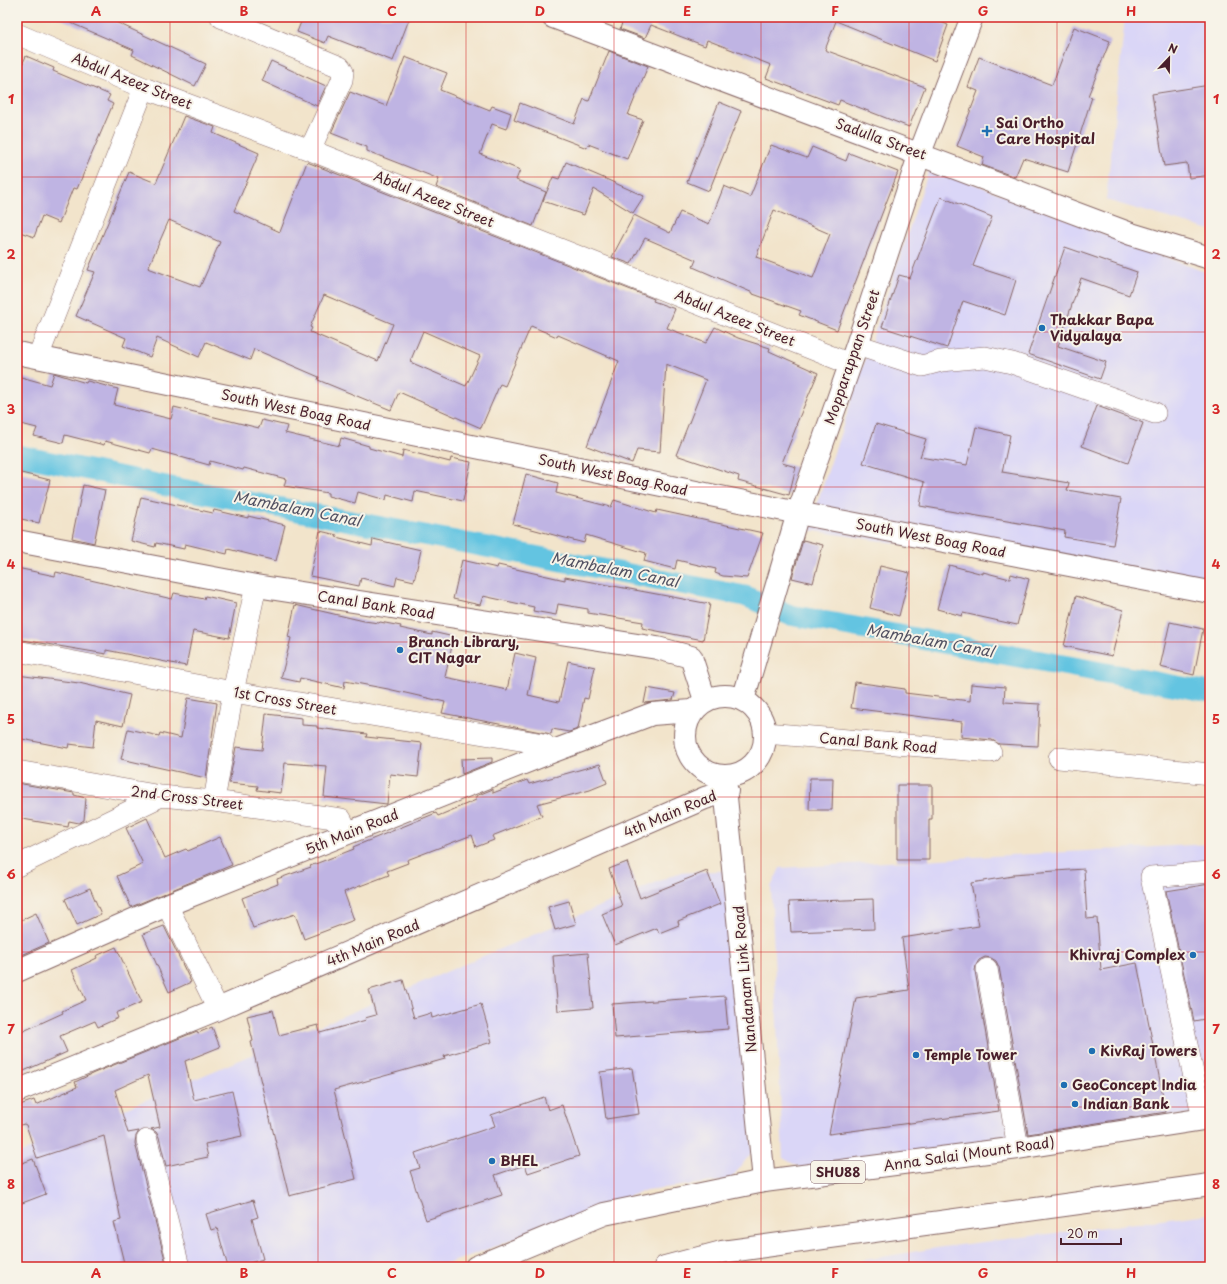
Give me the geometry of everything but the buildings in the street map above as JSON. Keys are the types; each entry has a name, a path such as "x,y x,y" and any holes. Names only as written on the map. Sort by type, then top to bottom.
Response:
{"street":[{"path":"221,17 340,67 343,72 342,80 310,150"},
{"name":"Sadulla Street","path":"553,17 920,153 1131,234 1210,258"},
{"name":"Mopparappan Street","path":"743,700 798,513 854,354 920,153 972,17"},
{"name":"Abdul Azeez Street","path":"17,34 144,88 854,354 922,366 941,361 985,358 1012,362 1154,413"},
{"path":"27,355 144,88"},
{"name":"South West Boag Road","path":"27,355 798,513 1210,592"},
{"name":"Canal Bank Road","path":"17,541 256,586 657,648 691,657 699,706"},
{"path":"214,801 233,692 256,586"},
{"name":"1st Cross Street","path":"17,652 233,692 544,744 551,752"},
{"path":"730,696 743,700 759,714 763,723 765,733 764,747 759,759 750,769 738,775 726,784 700,769 688,754 684,735 687,722 699,706 717,697 730,696"},
{"name":"5th Main Road","path":"17,972 167,905 551,752 652,714 699,706"},
{"name":"Canal Bank Road","path":"765,733 991,752"},
{"path":"1059,758 1210,774"},
{"name":"2nd Cross Street","path":"17,771 161,796 214,801 341,819 348,833"},
{"name":"4th Main Road","path":"17,1091 218,1009 454,908 704,798 726,784"},
{"name":"Nandanam Link Road","path":"726,784 764,1181"},
{"path":"17,866 161,796"},
{"path":"1207,1118 1151,877 1210,872"},
{"path":"167,905 218,1009"},
{"path":"987,969 1018,1148"},
{"name":"Anna Salai (Mount Road)","path":"476,1267 604,1214 764,1181 1018,1148 1207,1118"},
{"path":"147,1140 179,1267"},
{"path":"665,1267 722,1252 1210,1185"}],"shaded area":[{"path":"1125,17 1210,17 1210,230 1106,200"},
{"name":"Thakkar Bapa Vidyalaya","path":"930,167 1210,274 1210,590 808,530"},
{"path":"1210,844 1210,1111 806,1171 783,1158 771,887 780,868"},
{"path":"738,870 752,1152 730,1180 646,1190 439,1267 17,1267 17,1155 678,873"},
{"path":"1210,1214 1210,1267 821,1267 943,1247"}],"waterway":[{"name":"Mambalam Canal","path":"17,455 171,487 745,596 790,615 1210,692"}],"place":[{"name":"Sai Ortho Care Hospital","path":"987,131"},
{"name":"Thakkar Bapa Vidyalaya","path":"1042,328"},
{"name":"Branch Library, CIT Nagar","path":"400,650"},
{"name":"Khivraj Complex","path":"1193,955"},
{"name":"KivRaj Towers","path":"1092,1051"},
{"name":"Temple Tower","path":"916,1055"},
{"name":"GeoConcept India","path":"1064,1085"},
{"name":"Indian Bank","path":"1075,1104"},
{"name":"BHEL","path":"492,1161"}]}
